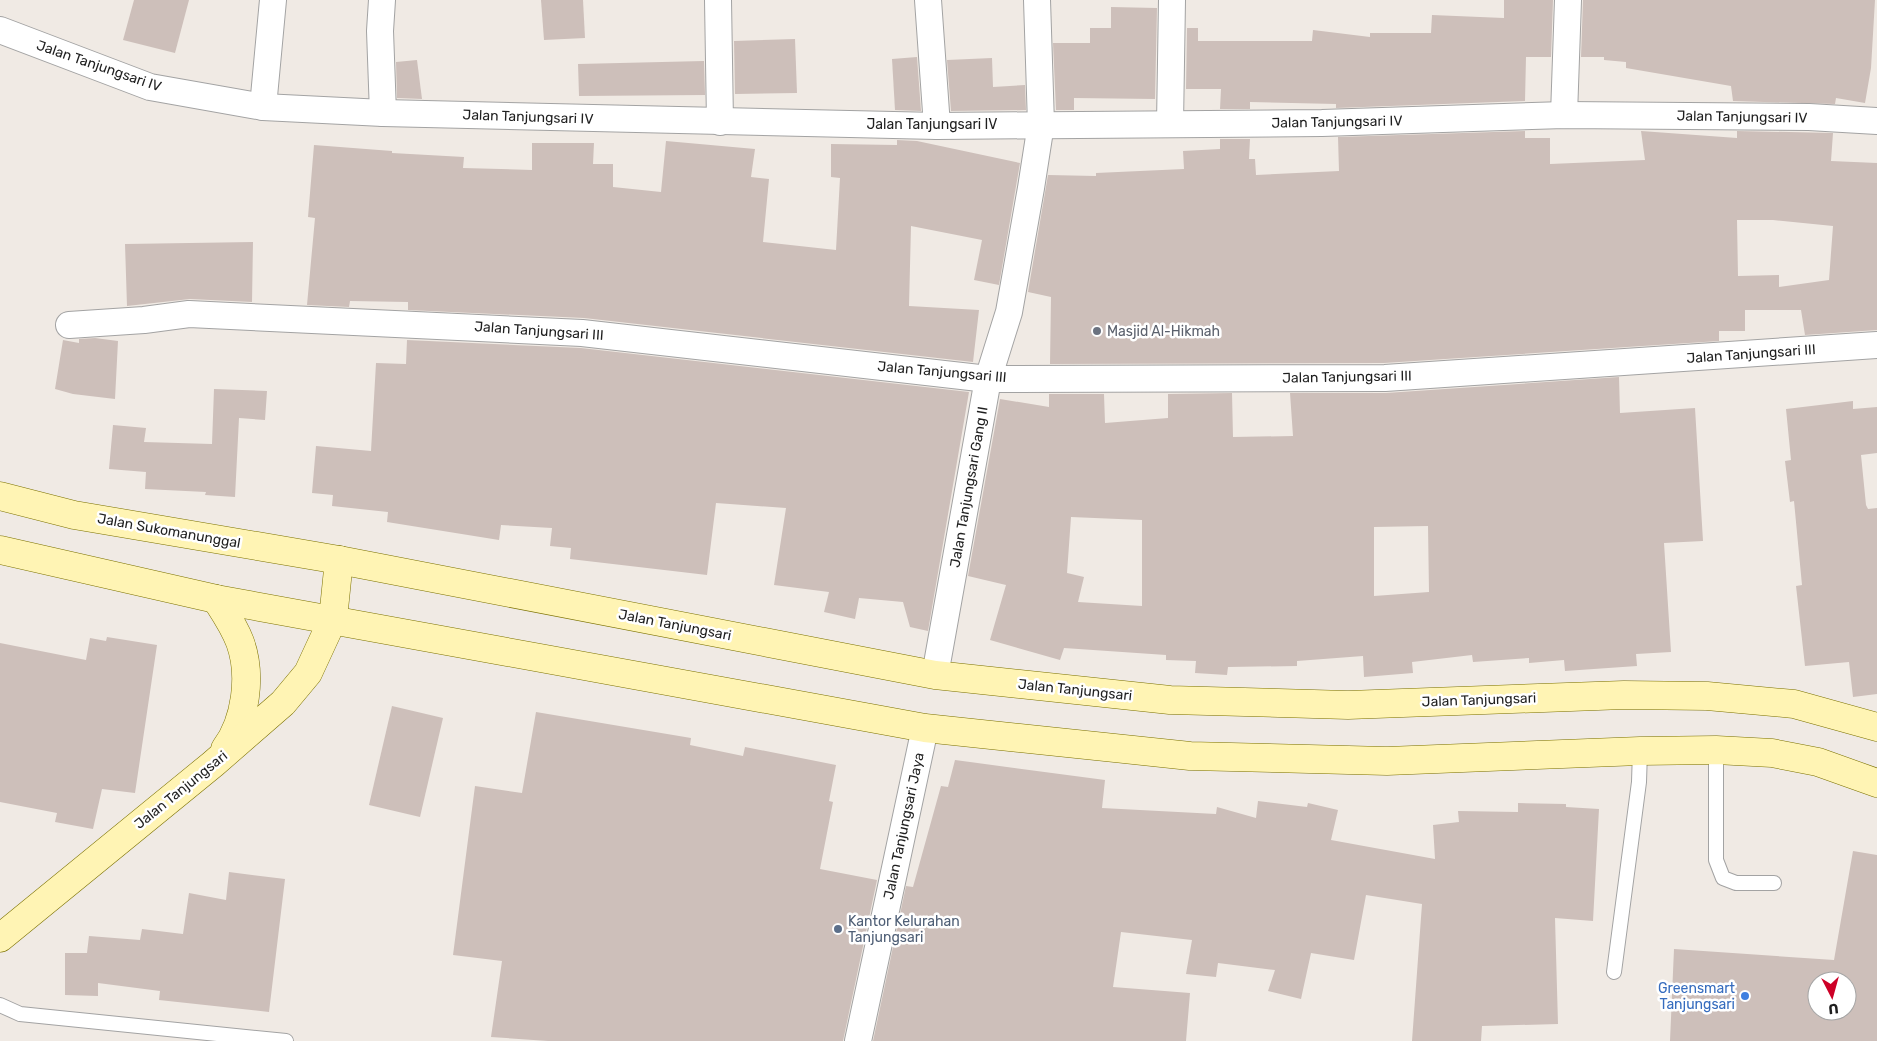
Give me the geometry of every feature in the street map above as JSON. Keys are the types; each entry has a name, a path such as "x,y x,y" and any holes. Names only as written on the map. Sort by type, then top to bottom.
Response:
{"main road":[{"name":"Jalan Sukomanunggal","path":"0,496 74,516 339,560"},
{"path":"0,550 216,599 925,728 1190,756 1387,761 1640,751 1716,750 1772,753 1818,762 1877,783"},
{"name":"Jalan Tanjungsari","path":"0,938 214,764 283,703 308,673 333,619 339,560 935,675 1170,700 1338,705 1624,695 1707,696 1794,704 1877,727"},
{"path":"214,764 229,743 240,720 245,694 246,668 240,643 230,620 216,599"}],"street":[{"path":"263,107 273,0"},
{"path":"382,0 380,31 383,113"},
{"path":"718,0 720,122"},
{"path":"928,0 937,126"},
{"name":"Jalan Tanjungsari Gang II","path":"935,675 988,379 1009,312 1041,124 1037,0"},
{"path":"1170,124 1172,0"},
{"path":"1564,115 1568,0"},
{"name":"Jalan Tanjungsari IV","path":"0,30 150,87 263,107 383,113 937,126 1322,123 1564,115 1809,117 1877,121"},
{"name":"Jalan Tanjungsari III","path":"69,325 144,320 189,314 582,333 988,379 1385,378 1877,345"},
{"name":"Jalan Tanjungsari Jaya","path":"858,1041 925,728"}],"lane":[{"path":"1716,750 1716,860 1723,878 1736,883 1774,883"},
{"path":"1614,972 1639,782 1640,751"},
{"path":"0,1005 20,1014 286,1041"}],"building":[{"path":"134,0 189,0 175,53 123,40"},
{"path":"541,0 583,0 585,38 544,40"},
{"path":"1504,0 1553,0 1551,57 1526,57 1525,101 1336,108 1336,104 1250,102 1250,109 1220,109 1221,89 1186,89 1187,28 1198,28 1198,41 1312,41 1313,30 1370,37 1370,33 1431,33 1432,15 1504,18"},
{"path":"1583,0 1875,0 1871,68 1865,103 1836,98 1835,104 1733,101 1731,86 1626,68 1626,62 1604,60 1604,57 1581,57"},
{"path":"1111,7 1157,8 1155,99 1074,98 1074,110 1056,110 1053,43 1090,43 1090,28 1111,28"},
{"path":"795,39 797,93 735,94 734,41"},
{"path":"917,57 921,111 895,110 892,59"},
{"path":"992,58 993,87 1025,85 1026,110 951,111 947,60"},
{"path":"417,60 422,99 397,98 396,62"},
{"path":"704,61 705,95 579,96 578,64"},
{"path":"1525,131 1525,138 1550,138 1550,164 1645,160 1641,131 1737,138 1737,131 1833,133 1831,161 1877,163 1877,330 1805,335 1801,310 1745,310 1745,331 1719,331 1719,341 1384,363 1050,364 1051,297 1028,292 1048,175 1096,176 1096,173 1184,169 1183,151 1220,149 1220,139 1250,139 1249,159 1255,159 1256,175 1339,171 1338,137","holes":["1737,220 1773,220 1833,226 1829,280 1779,287 1779,275 1738,276"]},
{"path":"897,140 917,141 1020,163 999,285 974,280 982,240 911,226 909,306 979,310 973,362 584,318 408,310 408,302 350,301 349,307 307,305 315,218 308,217 314,145 392,151 392,153 464,157 463,168 532,170 532,143 594,143 593,164 613,164 613,187 661,192 666,141 755,149 751,177 769,179 763,242 836,250 840,178 831,177 831,144 897,145"},
{"path":"253,242 252,302 190,299 127,306 125,244"},
{"path":"95,338 118,341 115,399 73,394 55,389 63,340 79,343 79,339"},
{"path":"407,340 581,348 969,392 928,631 910,627 903,602 859,598 855,619 824,612 829,592 774,585 786,508 716,503 707,575 570,559 571,548 550,546 552,528 501,525 499,540 387,522 388,512 332,506 333,495 312,493 316,446 371,451 376,363 406,364"},
{"path":"1619,377 1620,413 1695,408 1703,541 1664,543 1671,652 1636,654 1637,666 1565,671 1564,660 1529,663 1529,658 1473,662 1472,655 1412,662 1413,673 1364,677 1363,656 1297,661 1297,666 1228,667 1227,675 1195,673 1196,661 1166,660 1166,655 1064,648 1060,660 990,640 1006,585 968,576 1000,399 1049,407 1049,394 1104,394 1105,423 1168,418 1168,394 1232,393 1233,437 1293,436 1290,393 1386,393","holes":["1071,517 1142,520 1142,606 1078,602 1084,577 1067,573","1428,526 1429,592 1374,596 1374,527"]},
{"path":"214,389 267,391 265,420 239,418 235,497 205,495 206,492 145,489 146,472 109,469 113,425 146,428 144,442 212,444"},
{"path":"1853,401 1853,409 1877,407 1877,453 1861,455 1866,505 1868,509 1877,508 1877,694 1853,697 1849,662 1805,666 1796,586 1802,585 1794,501 1790,502 1785,461 1791,460 1786,409"},
{"path":"107,637 157,645 135,793 102,789 93,829 55,822 57,813 0,802 0,643 86,660 90,638 106,641"},
{"path":"392,706 443,718 420,817 369,805"},
{"path":"536,712 691,738 690,745 743,756 745,747 836,765 829,801 833,802 820,869 877,880 843,1041 548,1041 491,1037 502,961 453,955 475,786 522,793"},
{"path":"955,760 1105,780 1102,808 1216,814 1217,807 1256,818 1258,801 1307,807 1308,803 1338,810 1331,840 1435,859 1433,825 1459,822 1458,811 1518,812 1518,803 1566,804 1566,807 1599,809 1593,921 1555,918 1558,1024 1482,1026 1481,1041 1412,1041 1422,904 1366,895 1354,960 1311,953 1301,999 1268,991 1275,970 1218,963 1216,977 1186,974 1192,940 1121,932 1113,987 1190,993 1186,1041 873,1041 906,886 913,887 941,786 948,787"},
{"name":"Greensmart Tanjungsari","path":"1853,851 1877,855 1877,1041 1670,1041 1674,949 1834,960"},
{"path":"229,872 285,879 269,1012 159,1000 160,991 98,983 98,996 65,995 65,953 87,953 89,936 140,940 142,929 183,934 189,893 226,900"}],"place":[{"name":"Masjid Al-Hikmah","path":"1097,331"},
{"name":"Kantor Kelurahan Tanjungsari","path":"838,929"},
{"name":"Greensmart Tanjungsari","path":"1745,996"}]}
